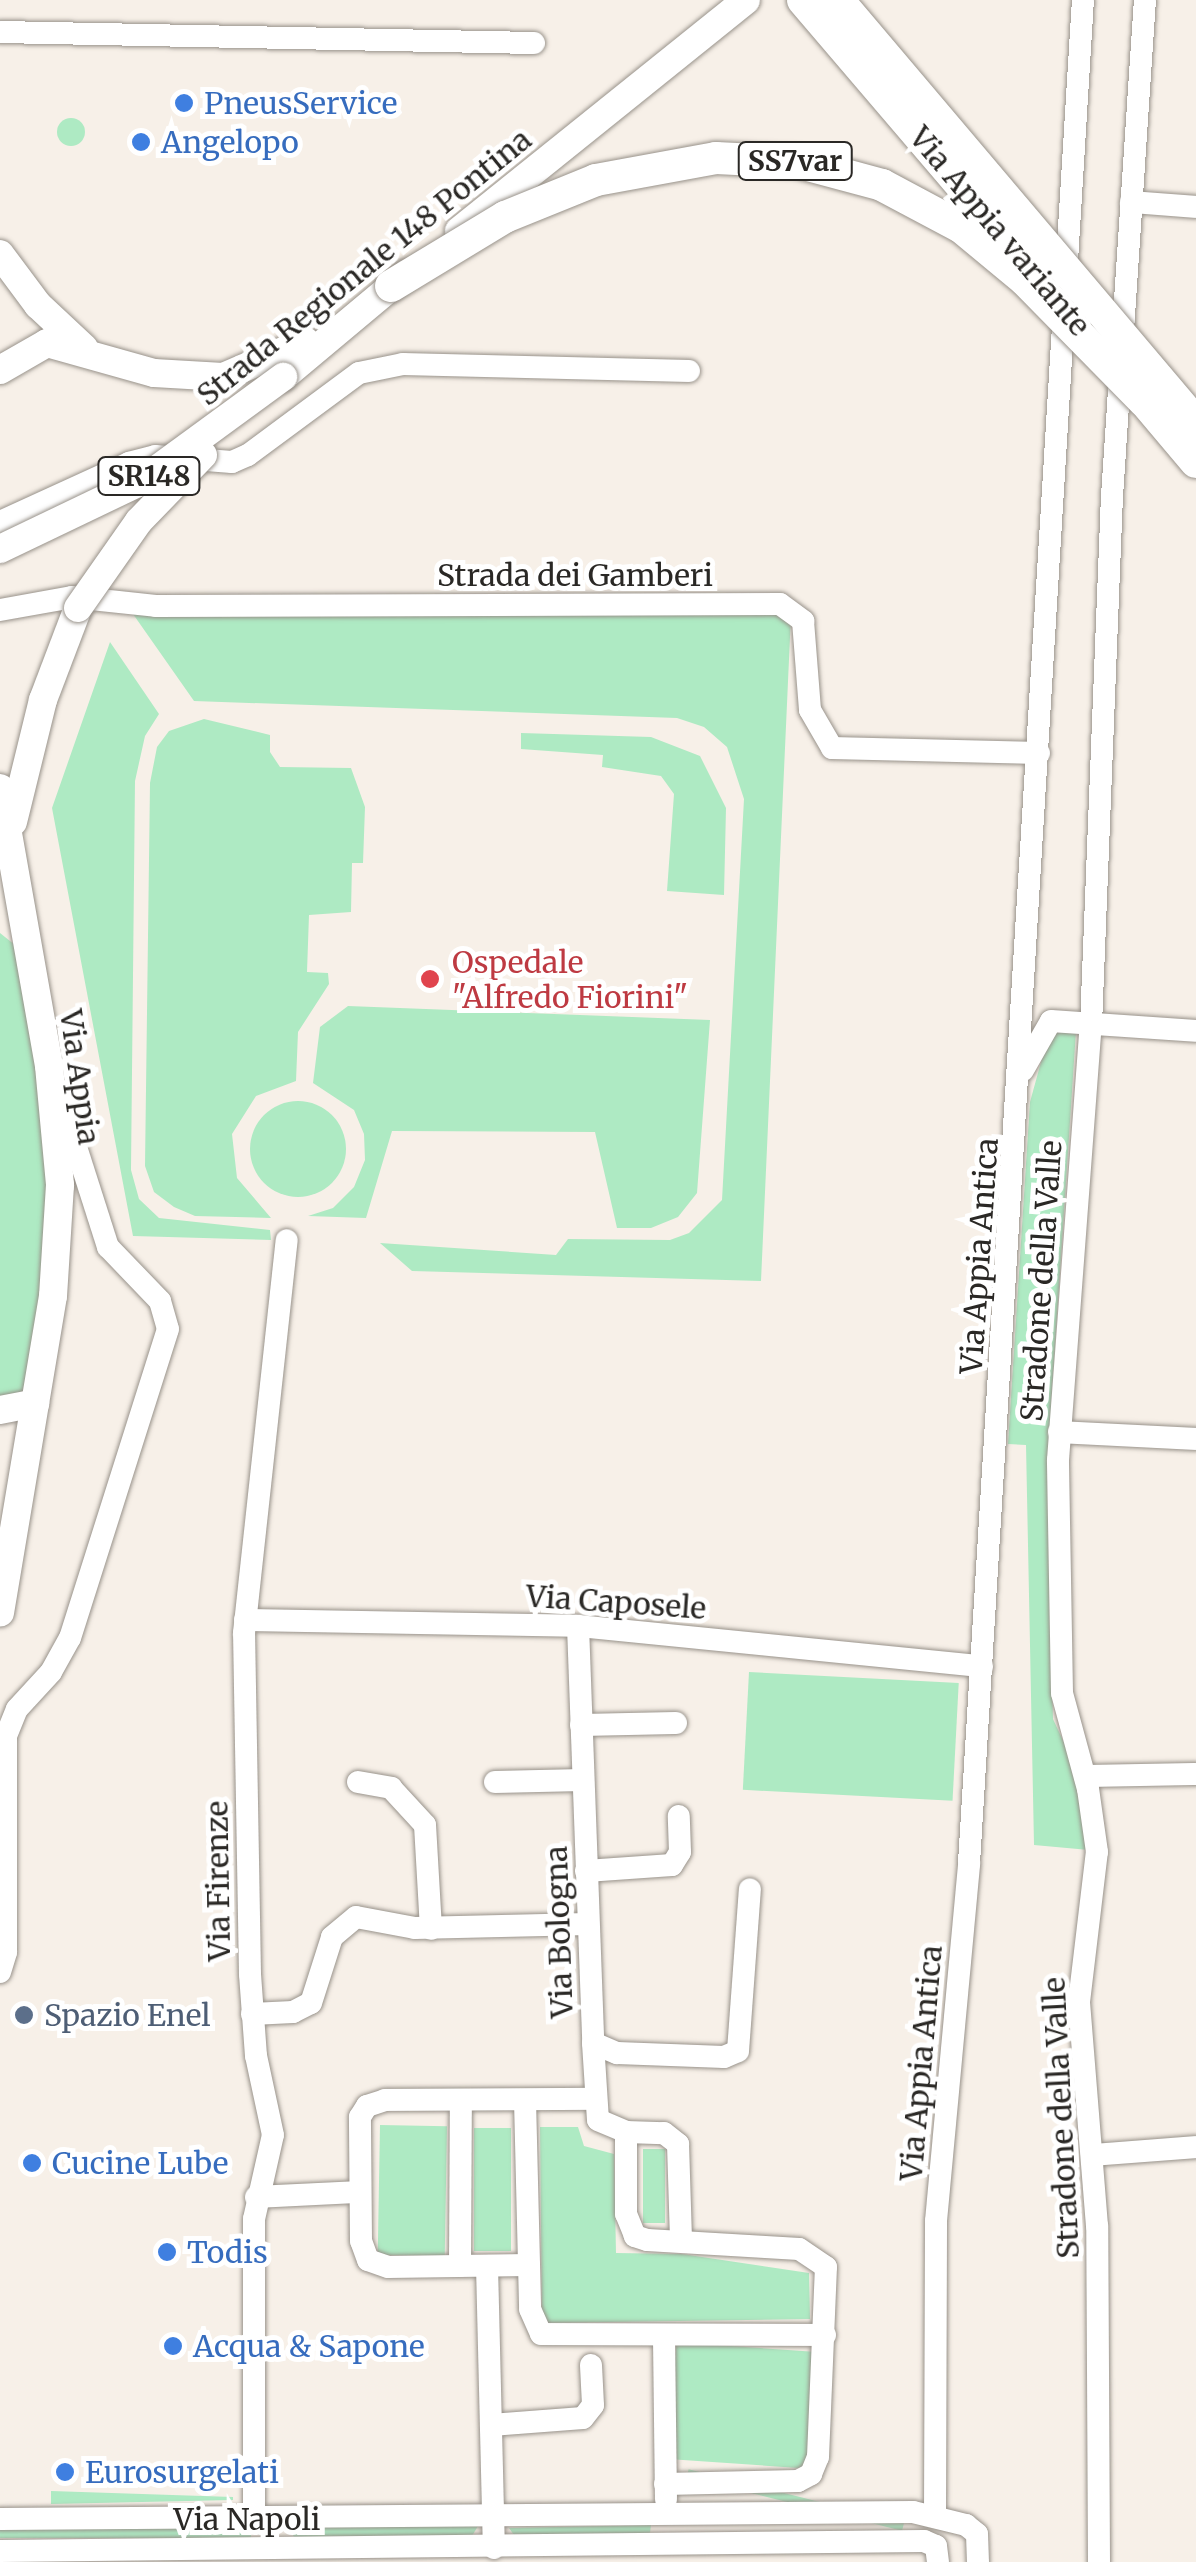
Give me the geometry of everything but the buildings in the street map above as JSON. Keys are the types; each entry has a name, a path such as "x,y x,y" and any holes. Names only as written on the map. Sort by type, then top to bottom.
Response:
{"highway":[{"name":"Via Appia variante","path":"803,0 1196,462"},
{"name":"Via Appia variante","path":"838,0 1196,423"},
{"name":"SS7var","path":"391,286 506,218 582,185 700,159 797,162 882,185 962,227 1025,280 1144,402"}],"main road":[{"name":"Strada Regionale 148 Pontina","path":"0,548 138,483 283,377 746,0"},
{"name":"SR148","path":"0,254 38,305 85,349"},
{"name":"SR148","path":"0,370 37,346 85,349 133,368 204,379 284,354 391,286"},
{"name":"SR148","path":"8,848 42,700 78,608 139,521 283,377"},
{"name":"Via Appia","path":"0,788 49,1066 60,1186 53,1296 0,1613"},
{"path":"0,921 25,934"},
{"path":"0,1410 35,1402"}],"street":[{"name":"Via Appia Antica","path":"935,2515 936,2236 982,1666 1083,0"},
{"name":"Stradone della Valle","path":"1099,2562 1098,2258 1079,2002 1097,1864 1085,1776 1062,1684 1059,1432 1091,1025 1145,0"},
{"path":"0,32 534,43"},
{"path":"1132,202 1196,207"},
{"path":"0,522 129,463 248,456 359,373 404,364 689,372"},
{"name":"Strada dei Gamberi","path":"0,610 72,597 156,606 780,604 803,622 810,710 832,748 1039,753"},
{"path":"1020,1077 1051,1022 1036,979 1030,921"},
{"path":"1051,1022 1196,1031"},
{"path":"0,1972 6,1952 8,1728 70,1638 168,1334 160,1301 108,1247 49,1066"},
{"path":"60,1186 76,1180 92,1190"},
{"name":"Via Firenze","path":"281,2553 263,2518 256,2197 273,2135 252,2014 244,1620 287,1240"},
{"path":"1059,1432 1196,1440"},
{"name":"Via Caposele","path":"244,1620 578,1626 982,1666"},
{"name":"Via Bologna","path":"578,1626 593,2043 617,2052 724,2057 738,2051 750,1889"},
{"path":"581,1725 676,1723"},
{"path":"1085,1776 1196,1774"},
{"path":"495,1782 582,1780"},
{"path":"358,1782 391,1788 425,1825 430,1928"},
{"path":"586,1871 672,1865 680,1852 679,1816"},
{"path":"252,2014 293,2012 312,2003 332,1937 350,1920 367,1916 430,1928 588,1924"},
{"path":"593,2043 600,2124 626,2132 664,2133 678,2144 681,2240"},
{"path":"529,2265 381,2266 368,2260 361,2242 359,2122 367,2106 461,2100 595,2100"},
{"path":"460,2266 461,2100"},
{"path":"526,2100 530,2314 542,2334 664,2338 825,2336"},
{"path":"626,2132 628,2228 640,2239 815,2255 827,2272 818,2457 811,2474 791,2482 665,2484"},
{"path":"1092,2155 1196,2147"},
{"path":"256,2197 360,2192"},
{"path":"487,2266 494,2548"},
{"path":"664,2338 666,2544"},
{"path":"491,2425 583,2418 593,2405 591,2365"},
{"path":"935,2515 977,2534 978,2562"},
{"name":"Via Napoli","path":"0,2519 935,2515"},
{"name":"Via Napoli","path":"0,2551 281,2553 666,2544 938,2554"}],"green space":[{"path":"71,118 81,122 85,132 81,142 71,146 61,142 57,132 61,122"},
{"path":"133,614 791,615 761,1281 412,1271 380,1243 556,1255 568,1239 670,1240 689,1233 722,1200 744,799 727,747 704,727 677,718 194,701"},
{"path":"110,642 159,714 145,736 135,781 131,1170 139,1199 159,1218 270,1230 271,1240 133,1236 52,808"},
{"path":"204,719 270,735 270,752 280,767 351,768 365,807 363,863 352,863 351,912 309,915 307,972 328,973 329,984 298,1032 296,1081 256,1096 232,1134 237,1178 271,1218 195,1216 154,1192 145,1166 150,783 157,747 169,731"},
{"path":"521,733 651,737 700,756 726,808 724,895 667,891 674,794 661,776 602,767 603,755 521,749"},
{"path":"0,933 15,945 38,1057 52,1176 43,1306 25,1396 0,1401"},
{"path":"348,1006 710,1020 697,1193 678,1217 651,1228 617,1228 595,1132 392,1131 366,1218 308,1216 333,1208 354,1187 365,1160 364,1134 354,1110 313,1083 320,1027"},
{"path":"1076,1031 1051,1408 1052,1682 1053,1719 1074,1764 1089,1850 1034,1845 1026,1445 1008,1444 1030,1102 1049,1033"},
{"path":"298,1101 317,1104 332,1115 343,1130 343,1168 332,1183 317,1194 298,1197 279,1194 264,1183 253,1168 250,1149 253,1130 264,1115 279,1104"},
{"path":"749,1672 959,1683 953,1801 743,1790"},
{"path":"380,2125 447,2126 445,2256 378,2255"},
{"path":"540,2127 578,2127 584,2146 614,2154 616,2253 682,2254 809,2273 810,2319 542,2323"},
{"path":"474,2128 511,2128 511,2251 474,2251"},
{"path":"643,2149 665,2149 665,2223 643,2223"},
{"path":"676,2342 817,2352 809,2469 668,2459"},
{"path":"689,2469 904,2523 902,2531 687,2477"},
{"path":"51,2491 233,2497 233,2500 51,2504"},
{"path":"651,2525 650,2533 514,2535 509,2528"},
{"path":"478,2526 472,2536 294,2537 291,2532 297,2527"},
{"path":"0,2528 251,2528 251,2538 0,2538"}],"place":[{"name":"PneusService","path":"184,103"},
{"name":"Angelopo","path":"141,142"},
{"name":"Ospedale \"Alfredo Fiorini\"","path":"430,979"},
{"name":"Spazio Enel","path":"24,2015"},
{"name":"Cucine Lube","path":"32,2163"},
{"name":"Todis","path":"167,2252"},
{"name":"Acqua & Sapone","path":"173,2346"},
{"name":"Eurosurgelati","path":"65,2472"}]}
